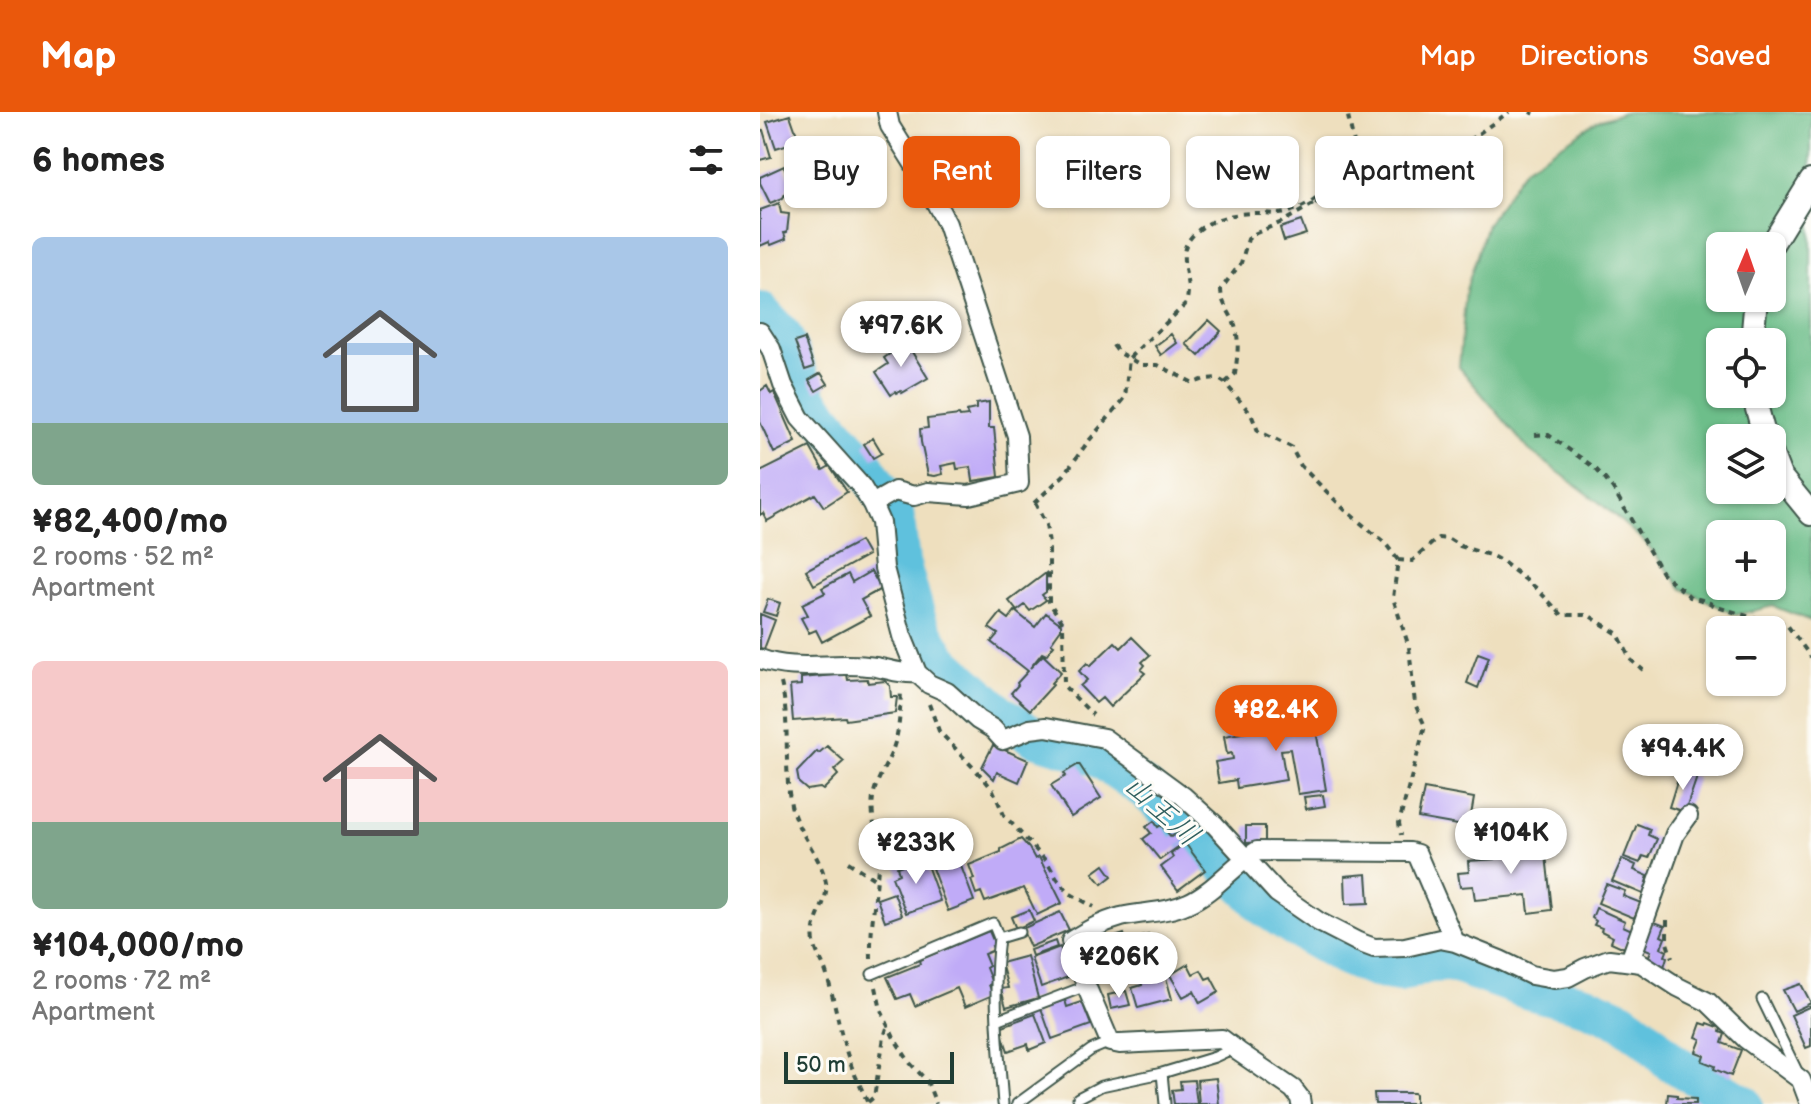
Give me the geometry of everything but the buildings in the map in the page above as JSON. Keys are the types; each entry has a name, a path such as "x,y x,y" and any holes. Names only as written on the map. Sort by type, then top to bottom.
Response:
{"street":[{"path":"873,503 895,491 914,496 928,492 969,495 1019,483 1017,436 947,224 890,126 887,112"},
{"path":"1780,232 1811,181"},
{"path":"760,332 771,349 783,385 800,418 873,503 880,522 884,568 916,677"},
{"path":"1786,483 1811,514"},
{"path":"768,662 869,666 916,677 947,692 1003,740 1030,729 1046,727 1104,738 1183,796 1289,903 1374,948 1405,947 1440,939 1455,942 1531,975 1554,979 1568,977 1609,959 1641,963 1708,1002 1746,1039 1806,1077 1810,1104"},
{"path":"1630,961 1675,834 1688,816"},
{"path":"1301,1104 1293,1089 1222,1039 1129,1044 1110,1042 1071,941 1113,919 1175,908 1191,902 1213,889 1244,859 1257,851 1417,854 1455,942"}],"lane":[{"path":"872,974 993,923 999,938 996,988 1003,1104"},
{"path":"999,938 1019,932"},
{"path":"997,1020 1086,986"},
{"path":"1762,999 1806,1077"},
{"path":"1017,1104 1091,1050 1110,1042"},
{"path":"1078,1098 1101,1086 1162,1073 1234,1048"},
{"path":"1162,1073 1165,1104"}],"path":[{"path":"1225,383 1235,374 1238,342 1237,330 1224,306 1221,289 1241,263 1248,239 1314,201 1327,190 1353,154 1355,148 1347,112"},
{"path":"1034,503 1064,475 1125,398 1129,358 1185,305 1189,290 1184,249 1199,229 1214,221 1246,213 1283,214 1314,201 1324,204 1375,181 1421,166 1468,141 1509,112"},
{"path":"1113,345 1118,352 1141,365 1158,365 1184,380 1193,383 1217,378 1225,383 1251,414 1258,431 1291,447 1301,466 1345,510 1385,543 1398,560 1393,598 1409,647 1415,704 1425,726 1399,823 1400,834 1405,842 1415,847 1417,854"},
{"path":"1535,435 1547,434 1595,468 1615,492 1662,573 1690,597 1787,625 1811,657"},
{"path":"1019,483 1046,525 1049,602 1063,623 1064,686 1101,725 1104,738"},
{"path":"1398,560 1412,561 1438,538 1449,539 1460,546 1492,556 1535,587 1562,615 1588,615 1618,634 1631,660 1643,670"},
{"path":"768,662 782,690 787,722 791,805 826,884 826,897 813,932 814,943 828,978 851,1066 868,1103 874,1097 888,1025"},
{"path":"916,677 892,751 877,781 873,801 878,848 870,933 872,974 881,1010 910,1063 927,1081 936,1104"},
{"path":"916,677 939,731 993,790 1004,815 1047,862 1069,893 1113,919"},
{"path":"848,862 876,880"},
{"path":"1665,907 1667,943 1683,990"}],"green space":[{"path":"1624,112 1811,112 1811,621 1773,606 1736,615 1683,589 1646,543 1600,503 1529,450 1459,367 1466,290 1487,224 1498,208 1503,208 1503,200 1525,168 1598,121"}],"waterway":[{"name":"山王川","path":"760,312 783,337 809,401 866,468 894,512 900,562 918,624 938,658 1000,714 1035,737 1097,756 1146,790 1220,859 1265,907 1343,955 1374,968 1399,972 1429,963 1450,962 1529,990 1589,1006 1622,1020 1648,1039 1670,1061 1743,1104"}]}
